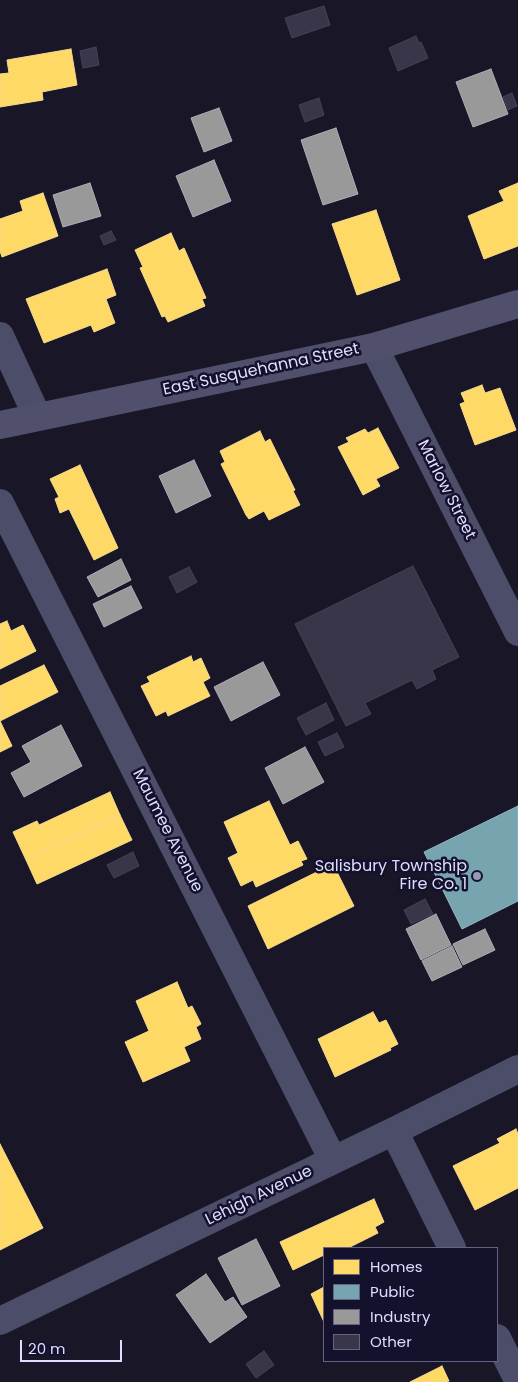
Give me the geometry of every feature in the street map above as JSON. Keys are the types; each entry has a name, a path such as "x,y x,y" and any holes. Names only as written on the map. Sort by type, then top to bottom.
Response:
{"main road":[{"name":"East Susquehanna Street","path":"0,425 374,347 518,304"}],"street":[{"path":"0,336 37,416"},
{"name":"Marlow Street","path":"374,347 518,632"},
{"name":"Maumee Avenue","path":"0,503 333,1160"},
{"name":"Lehigh Avenue","path":"0,1321 394,1131 518,1069"},
{"path":"394,1131 452,1247"},
{"path":"498,1340 518,1380"}],"building: Homes":[{"path":"71,49 77,85 42,92 43,100 0,107 0,74 9,73 7,60"},
{"path":"518,183 518,246 484,259 468,216 504,201 499,191"},
{"path":"43,193 58,236 2,257 0,251 0,219 23,211 20,201"},
{"path":"376,210 400,280 357,295 332,224"},
{"path":"171,233 179,251 184,248 206,298 202,299 205,306 168,322 165,316 162,317 140,268 143,267 135,250"},
{"path":"107,269 116,295 106,299 115,323 94,332 91,325 44,343 26,299"},
{"path":"482,385 485,393 500,388 516,430 475,445 460,404 465,402 461,393"},
{"path":"378,428 399,468 376,479 380,486 363,495 338,447 349,442 346,438 365,429 368,433"},
{"path":"260,431 265,442 270,439 295,490 293,491 300,505 269,520 264,511 249,519 221,464 225,462 220,451"},
{"path":"80,465 118,548 94,560 69,509 60,513 55,499 59,497 50,479"},
{"path":"7,621 11,631 23,625 36,651 0,669 0,624"},
{"path":"191,656 193,662 201,658 210,678 203,682 210,696 168,716 166,711 156,716 141,686 150,682 147,677"},
{"path":"44,665 58,692 0,721 0,686"},
{"path":"0,721 12,746 0,752"},
{"path":"110,792 120,815 26,860 13,832 37,821 39,825"},
{"path":"269,801 290,845 298,841 307,859 301,861 303,865 256,887 253,880 241,886 228,858 238,853 224,822"},
{"path":"120,815 132,840 37,884 26,860"},
{"path":"333,864 354,906 268,949 248,906"},
{"path":"177,982 188,1008 192,1006 201,1024 196,1027 201,1039 184,1047 190,1061 143,1082 125,1042 149,1031 136,1001"},
{"path":"373,1012 379,1023 386,1020 398,1044 390,1048 391,1050 335,1077 318,1039"},
{"path":"516,1129 518,1134 518,1188 475,1210 453,1166 500,1143 497,1139"},
{"path":"0,1144 43,1228 0,1250"},
{"path":"374,1199 384,1222 375,1227 378,1233 350,1247 323,1247 323,1255 293,1270 280,1242"},
{"path":"323,1288 323,1320 311,1294"},
{"path":"442,1366 449,1381 447,1382 410,1382"}],"building: Public":[{"name":"Salisbury Township Fire Co. 1","path":"518,806 518,901 462,929 424,852"}],"building: Industry":[{"path":"491,69 508,114 473,127 456,82"},
{"path":"219,108 232,141 204,152 191,118"},
{"path":"336,128 358,194 323,205 301,140"},
{"path":"214,160 231,201 193,217 176,176"},
{"path":"90,183 101,216 63,227 53,195"},
{"path":"194,460 211,496 176,513 159,476"},
{"path":"121,559 131,580 98,597 87,577"},
{"path":"131,586 142,608 104,627 93,604"},
{"path":"263,662 280,695 231,721 214,687"},
{"path":"61,725 82,766 24,797 11,773 31,762 22,746"},
{"path":"305,747 324,782 283,804 265,768"},
{"path":"436,914 451,945 421,960 406,929"},
{"path":"485,929 495,950 463,965 453,944"},
{"path":"452,946 462,967 432,981 422,961"},
{"path":"256,1239 280,1286 242,1305 218,1258"},
{"path":"206,1274 225,1302 233,1297 247,1317 210,1343 176,1295"}],"building: Other":[{"path":"324,6 330,25 292,38 285,18"},
{"path":"416,36 419,43 421,42 428,58 398,71 389,48"},
{"path":"96,47 99,65 83,68 80,51"},
{"path":"512,93 517,106 508,110 503,97"},
{"path":"319,98 324,115 305,122 299,105"},
{"path":"111,231 116,240 104,245 100,236"},
{"path":"413,566 459,657 432,670 436,679 417,689 412,680 365,703 371,714 346,726 295,624"},
{"path":"189,567 197,582 177,593 169,577"},
{"path":"326,703 334,720 306,735 297,718"},
{"path":"337,733 344,747 325,756 318,742"},
{"path":"133,852 139,866 114,878 107,865"},
{"path":"425,899 433,914 411,924 404,910"},
{"path":"264,1351 274,1365 256,1378 246,1364"}],"place":[{"name":"Salisbury Township Fire Co. 1","path":"477,876"}]}
